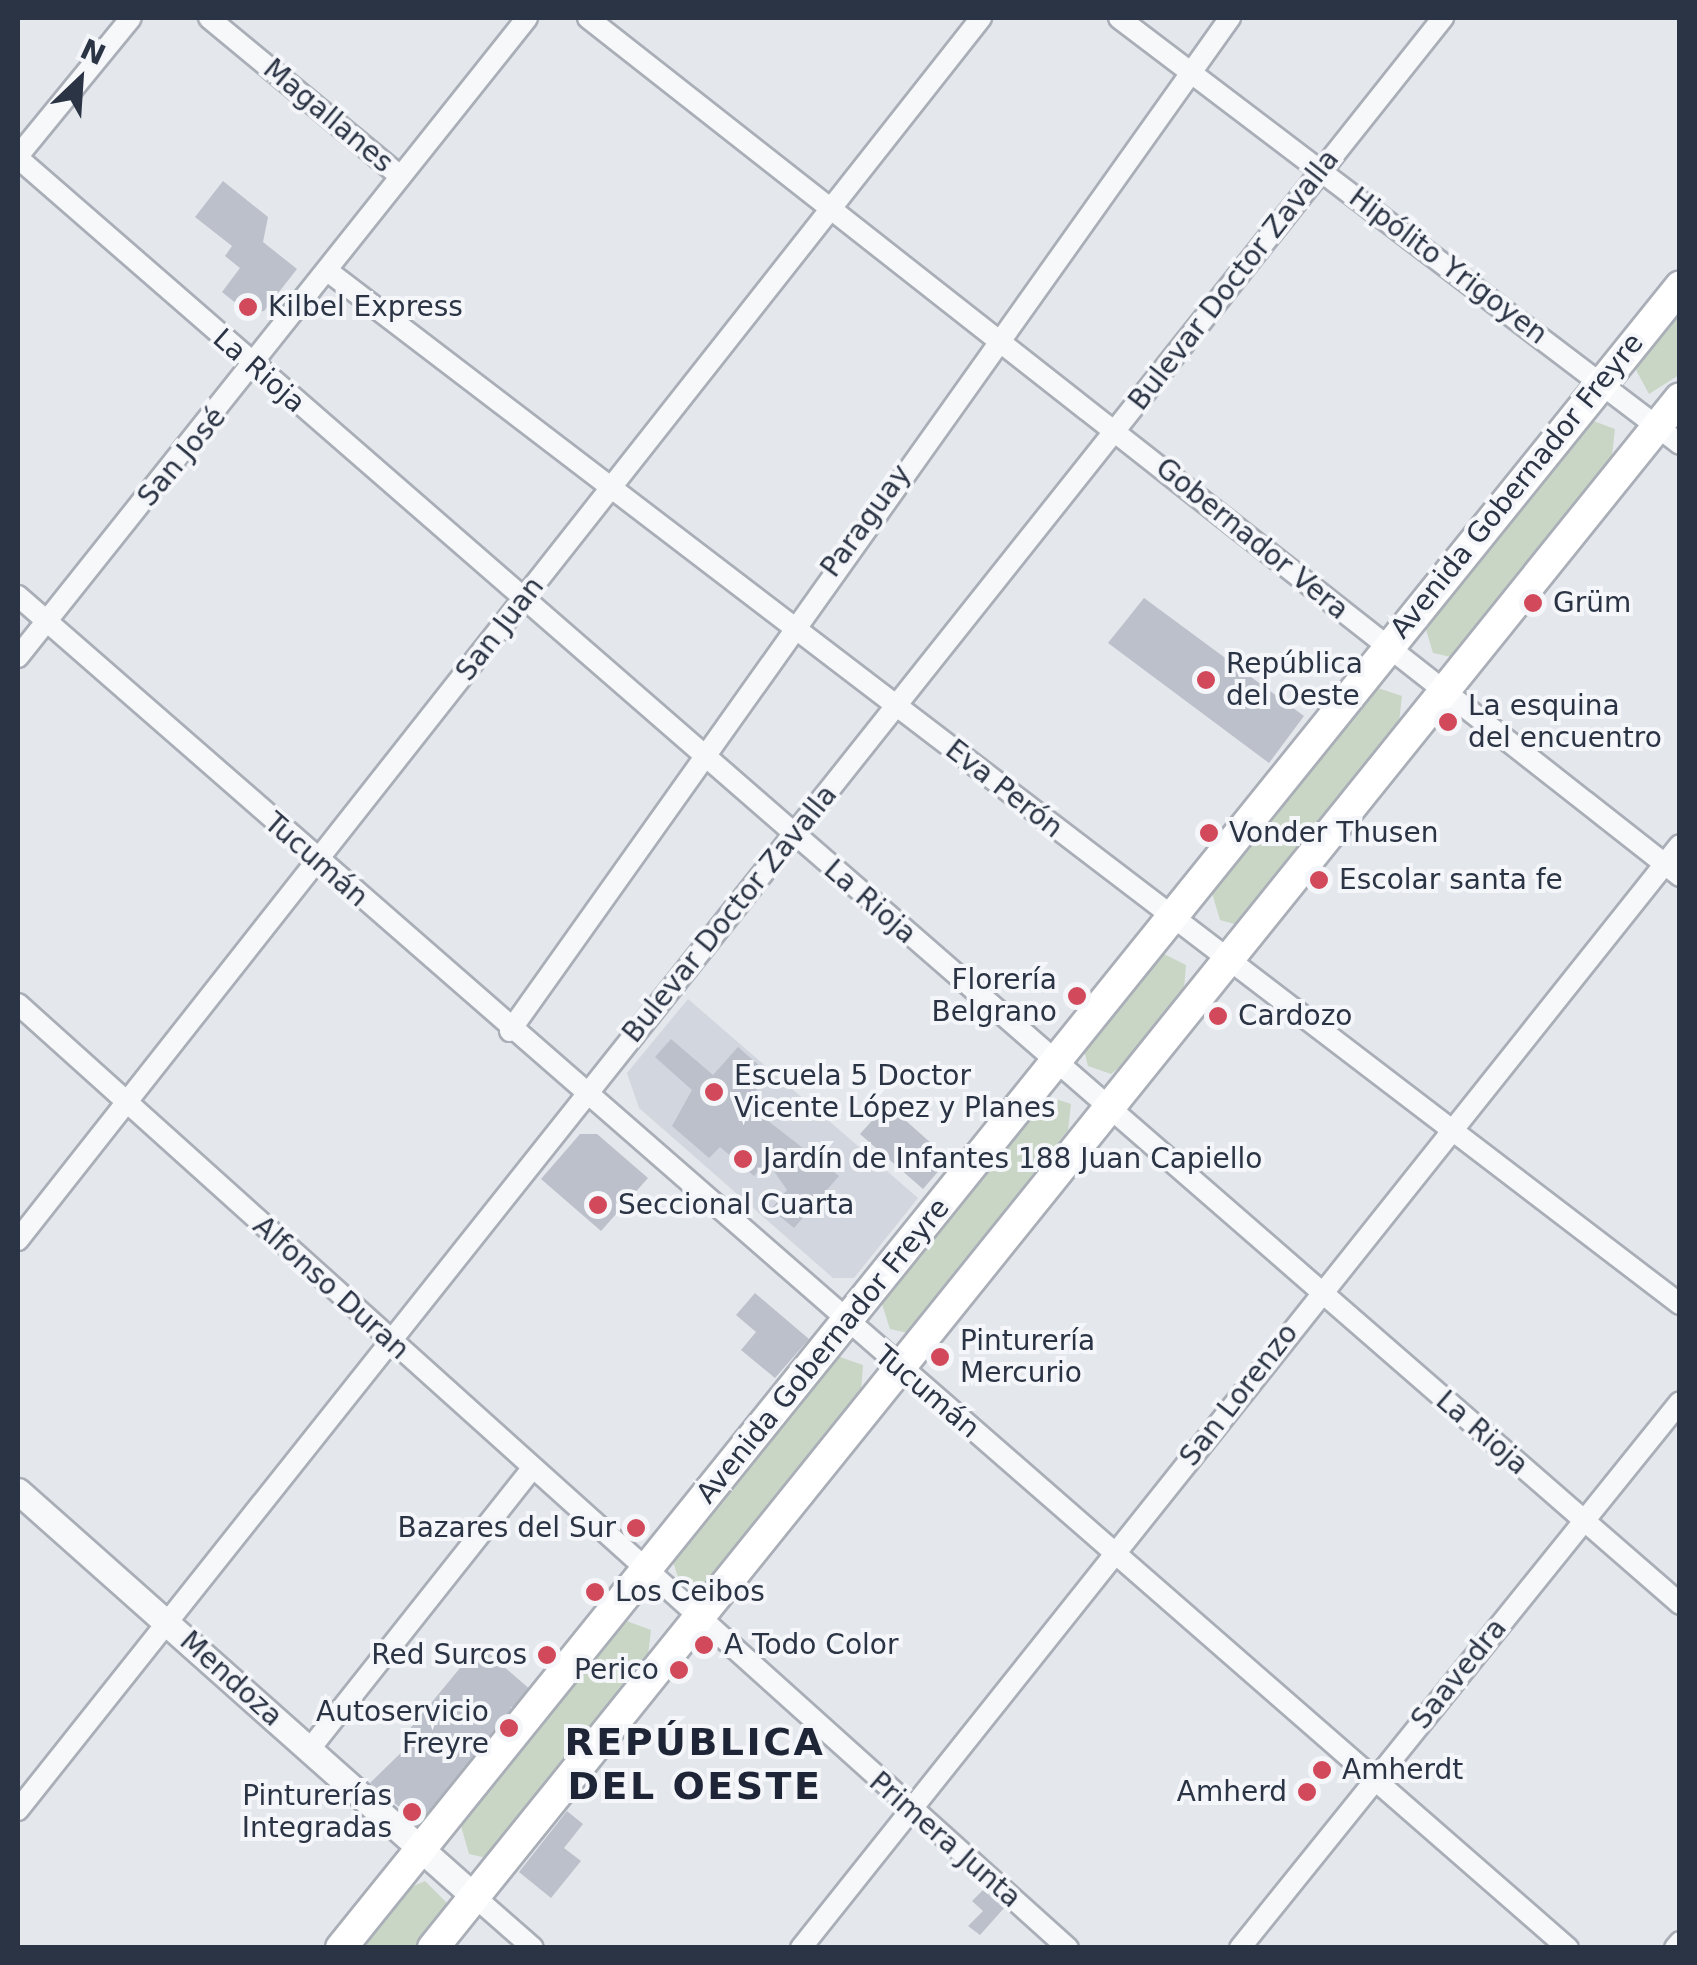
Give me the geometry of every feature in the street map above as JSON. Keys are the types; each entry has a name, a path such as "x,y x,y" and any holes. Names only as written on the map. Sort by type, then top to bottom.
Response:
{"main road":[{"name":"Avenida Gobernador Freyre","path":"341,1948 1680,287"},
{"path":"433,1948 694,1616 1442,691 1668,435 1680,398"}],"street":[{"path":"18,157 131,18"},
{"name":"Magallanes","path":"209,18 400,176"},
{"name":"San José","path":"18,657 255,368 400,176 527,18"},
{"name":"Gobernador Vera","path":"588,18 1672,870"},
{"name":"San Juan","path":"18,1240 981,18"},
{"name":"Hipólito Yrigoyen","path":"1119,18 1668,435"},
{"name":"Paraguay","path":"510,1031 704,757 791,625 1230,18"},
{"name":"Bulevar Doctor Zavalla","path":"18,1810 1442,18"},
{"name":"La Rioja","path":"18,157 522,601 1680,1604"},
{"name":"Eva Perón","path":"328,272 896,704 1224,962 1680,1304"},
{"name":"Tucumán","path":"18,596 510,1031 1568,1948"},
{"name":"San Lorenzo","path":"802,1948 1448,1128 1672,870 1680,844"},
{"name":"Alfonso Duran","path":"18,1004 643,1573"},
{"name":"Saavedra","path":"1240,1948 1680,1402"},
{"path":"309,1750 532,1469"},
{"name":"Mendoza","path":"18,1491 533,1948"},
{"name":"Primera Junta","path":"643,1573 1068,1948"}],"shaded area":[{"path":"688,999 918,1198 854,1278 833,1278 639,1108 627,1073"}],"green space":[{"path":"1679,310 1679,375 1649,394 1636,370"},
{"path":"1588,419 1615,429 1612,455 1451,657 1433,653 1425,626"},
{"path":"1375,687 1402,696 1399,722 1238,925 1220,920 1212,893"},
{"path":"1164,954 1186,965 1184,989 1120,1067 1111,1074 1088,1066 1083,1046"},
{"path":"1044,1095 1071,1104 1068,1130 908,1333 890,1329 881,1301"},
{"path":"837,1356 863,1365 861,1391 700,1594 682,1589 673,1562"},
{"path":"624,1620 651,1630 648,1655 487,1858 469,1854 461,1826"},
{"path":"425,1881 448,1904 419,1947 358,1948 404,1890"}],"building":[{"path":"223,181 268,217 263,242 297,269 264,311 248,313 222,292 240,268 225,256 232,246 195,217"},
{"name":"República del Oeste","path":"1144,598 1304,716 1269,763 1108,643"},
{"path":"671,1039 713,1075 738,1047 770,1075 745,1103 839,1176 794,1228 771,1209 787,1190 767,1161 754,1176 720,1147 709,1158 672,1126 692,1090 655,1057"},
{"path":"887,1104 949,1159 923,1189 860,1134"},
{"name":"Seccional Cuarta","path":"580,1134 597,1134 648,1178 601,1231 541,1179"},
{"path":"755,1293 809,1339 775,1378 741,1350 756,1332 736,1315"},
{"path":"479,1645 532,1691 525,1709 510,1707 517,1713 437,1817 414,1819 370,1783 413,1741 408,1731"},
{"path":"567,1811 583,1824 564,1848 581,1861 551,1898 519,1872"},
{"path":"983,1890 1005,1907 980,1935 968,1926 983,1911 972,1901"}],"place":[{"name":"Kilbel Express","path":"248,307"},
{"name":"Grüm","path":"1533,603"},
{"name":"República del Oeste","path":"1206,680"},
{"name":"La esquina del encuentro","path":"1448,722"},
{"name":"Vonder Thusen","path":"1209,833"},
{"name":"Escolar santa fe","path":"1319,880"},
{"name":"Florería Belgrano","path":"1077,996"},
{"name":"Cardozo","path":"1218,1016"},
{"name":"Escuela 5 Doctor Vicente López y Planes","path":"714,1092"},
{"name":"Jardín de Infantes 188 Juan Capiello","path":"743,1159"},
{"name":"Seccional Cuarta","path":"598,1205"},
{"name":"Pinturería Mercurio","path":"940,1357"},
{"name":"Bazares del Sur","path":"636,1528"},
{"name":"Los Ceibos","path":"595,1592"},
{"name":"A Todo Color","path":"704,1645"},
{"name":"Red Surcos","path":"547,1655"},
{"name":"Perico","path":"679,1670"},
{"name":"Autoservicio Freyre","path":"509,1728"},
{"name":"Amherdt","path":"1322,1770"},
{"name":"Amherd","path":"1307,1792"},
{"name":"Pinturerías Integradas","path":"412,1812"}],"district":[{"name":"REPÚBLICA DEL OESTE","path":"695,1765"}]}
